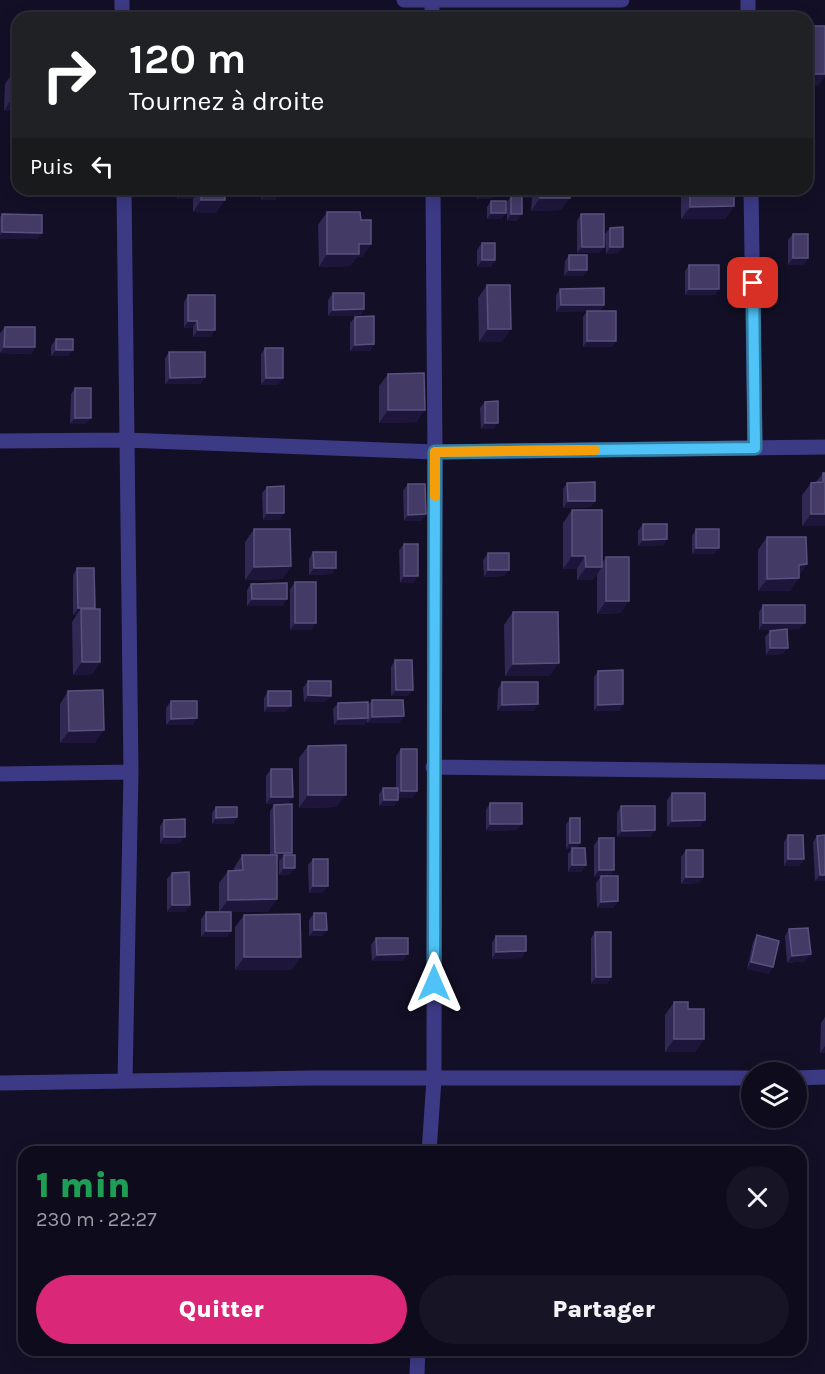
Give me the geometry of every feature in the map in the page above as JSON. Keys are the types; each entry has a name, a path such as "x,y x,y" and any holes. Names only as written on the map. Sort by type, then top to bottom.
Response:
{"street":[{"path":"404,0 622,0"},
{"path":"124,195 130,772 125,1081"},
{"path":"429,1146 434,1078 433,195"},
{"path":"751,195 755,448"},
{"path":"0,441 126,440 435,452 825,447"},
{"path":"433,767 825,772"},
{"path":"0,774 130,772"},
{"path":"807,1078 825,1077"},
{"path":"0,1083 434,1078 741,1078"},
{"path":"417,1374 418,1356"}],"building":[{"path":"813,26 825,26 825,74 813,74"},
{"path":"201,195 225,195 225,200 201,200"},
{"path":"522,195 522,214 511,214 511,196"},
{"path":"540,195 570,195 570,198 540,198"},
{"path":"690,195 734,195 734,206 690,207"},
{"path":"491,201 506,201 506,213 491,213"},
{"path":"327,212 360,212 361,220 371,220 371,244 359,244 359,254 327,254"},
{"path":"2,214 42,215 42,233 2,232"},
{"path":"581,214 604,214 604,247 582,247"},
{"path":"623,227 623,247 610,247 610,228"},
{"path":"793,234 808,234 808,258 793,258"},
{"path":"482,243 495,243 495,260 482,260"},
{"path":"569,255 587,255 587,270 569,270"},
{"path":"689,265 719,265 719,289 689,289"},
{"path":"487,285 510,285 511,329 488,329"},
{"path":"604,288 604,305 561,305 560,289"},
{"path":"333,293 364,293 364,309 333,310"},
{"path":"188,295 215,295 215,330 198,330 197,321 188,321"},
{"path":"587,311 616,311 616,341 587,341"},
{"path":"374,316 374,344 355,345 355,317"},
{"path":"5,327 35,327 35,347 4,347"},
{"path":"56,339 73,339 73,350 56,350"},
{"path":"265,348 283,348 283,378 266,378"},
{"path":"169,352 205,352 205,377 170,378"},
{"path":"424,373 425,410 388,410 388,374"},
{"path":"75,388 91,388 91,418 75,418"},
{"path":"498,401 498,423 485,423 485,402"},
{"path":"823,473 825,473 825,514 811,514 811,483 823,482"},
{"path":"595,482 595,501 568,501 567,483"},
{"path":"408,484 425,484 426,514 408,515"},
{"path":"284,486 284,513 267,513 267,487"},
{"path":"572,510 602,510 602,567 586,567 585,556 572,556"},
{"path":"643,524 667,524 667,539 643,540"},
{"path":"254,529 290,529 291,566 254,567"},
{"path":"696,529 719,529 719,548 696,548"},
{"path":"767,537 806,537 807,564 799,565 799,578 767,579"},
{"path":"404,544 418,544 418,576 404,576"},
{"path":"313,552 336,552 336,568 314,568"},
{"path":"488,553 509,553 509,570 488,570"},
{"path":"606,557 629,557 629,601 606,601"},
{"path":"77,568 94,568 95,608 78,608"},
{"path":"295,582 316,582 316,623 295,623"},
{"path":"287,583 287,599 252,599 251,584"},
{"path":"763,605 805,605 805,623 763,623"},
{"path":"81,609 100,609 100,662 82,662"},
{"path":"513,612 558,612 559,663 513,664"},
{"path":"787,629 788,648 770,648 770,631"},
{"path":"395,660 412,660 413,690 396,690"},
{"path":"623,670 623,704 598,705 598,671"},
{"path":"308,681 331,681 331,696 308,695"},
{"path":"502,682 538,682 538,704 502,705"},
{"path":"103,690 104,730 69,731 68,691"},
{"path":"268,691 291,691 291,706 268,706"},
{"path":"372,700 403,700 404,716 372,717"},
{"path":"171,701 197,701 197,718 171,719"},
{"path":"368,702 368,718 338,719 338,703"},
{"path":"346,745 346,795 308,795 308,746"},
{"path":"401,749 417,749 417,791 401,791"},
{"path":"271,769 292,769 293,797 271,797"},
{"path":"383,788 398,788 398,800 384,800"},
{"path":"672,793 705,793 705,820 672,821"},
{"path":"490,803 522,803 522,824 490,824"},
{"path":"292,804 292,853 275,853 274,805"},
{"path":"621,806 655,806 655,830 622,831"},
{"path":"216,807 237,807 237,817 216,818"},
{"path":"570,818 580,818 580,843 570,843"},
{"path":"185,819 185,837 164,837 164,820"},
{"path":"788,835 803,835 804,859 788,859"},
{"path":"825,835 825,875 820,875 817,836"},
{"path":"599,838 614,838 614,870 599,870"},
{"path":"572,848 585,848 586,865 572,865"},
{"path":"686,850 703,850 703,877 686,877"},
{"path":"242,855 277,855 277,899 228,900 228,871 243,870"},
{"path":"284,855 295,855 295,868 284,868"},
{"path":"313,859 328,859 328,886 313,886"},
{"path":"189,872 190,905 172,905 172,873"},
{"path":"601,876 618,876 618,901 601,902"},
{"path":"206,912 231,912 231,931 206,931"},
{"path":"314,913 326,913 327,930 314,930"},
{"path":"300,914 301,957 244,957 244,915"},
{"path":"808,928 811,954 792,956 789,929"},
{"path":"595,932 611,932 611,977 596,977"},
{"path":"757,935 779,941 773,967 751,962"},
{"path":"496,936 526,936 526,951 496,952"},
{"path":"376,938 408,938 408,954 377,955"},
{"path":"674,1002 688,1002 688,1009 704,1009 704,1039 674,1039"}],"slow traffic":[{"path":"435,496 435,452 595,450"}],"route":[{"path":"434,983 435,452 755,448 753,283"}]}
